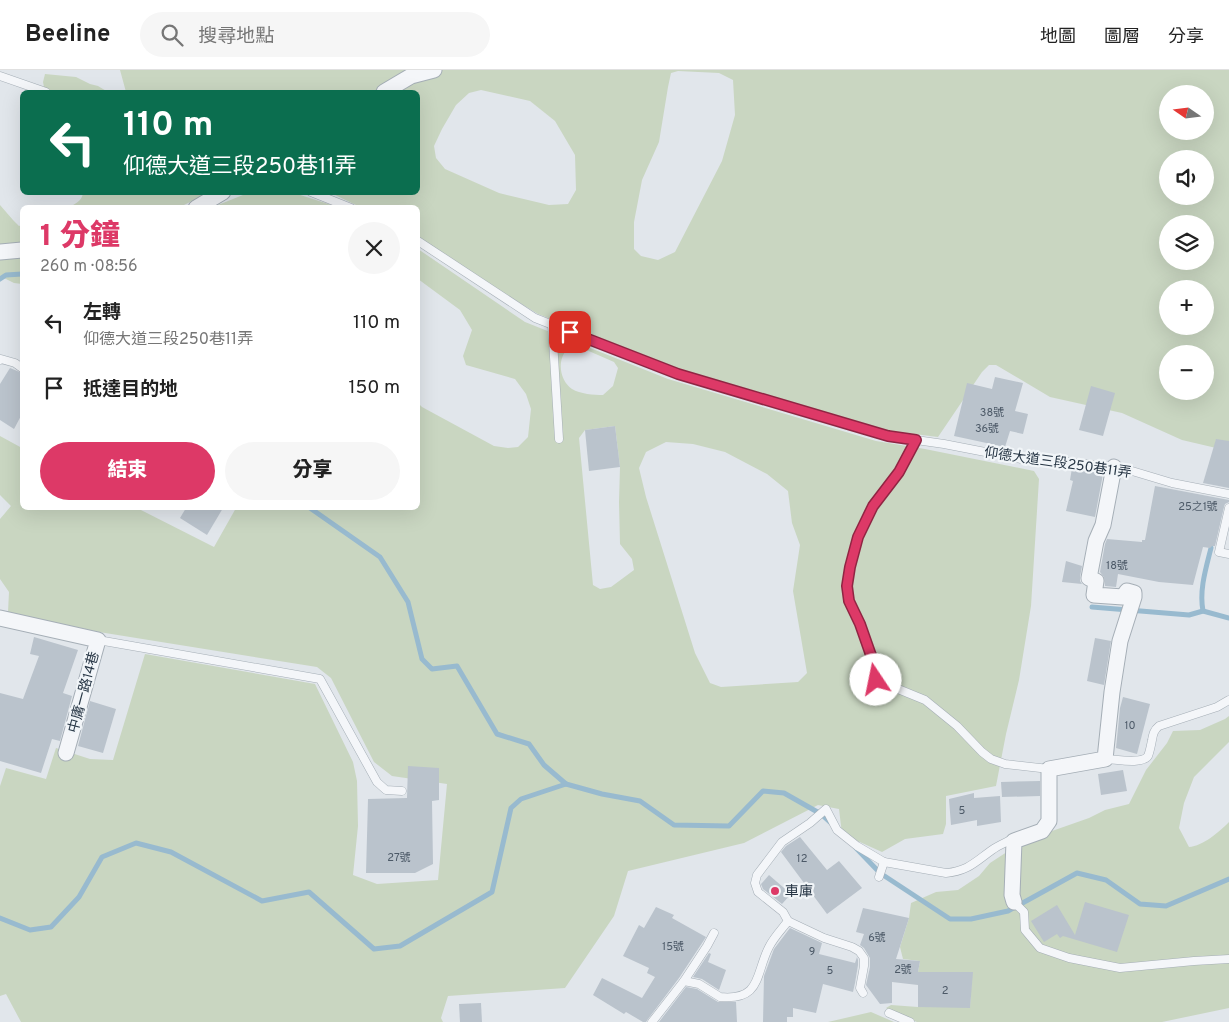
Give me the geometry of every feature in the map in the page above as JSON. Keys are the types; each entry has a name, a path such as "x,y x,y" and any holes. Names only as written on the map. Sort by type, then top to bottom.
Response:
{"street":[{"path":"387,90 411,76 434,70"},
{"path":"201,205 218,195"},
{"path":"0,252 20,250"},
{"path":"1018,908 1012,895 1014,841 1042,831 1049,821 1049,769 1105,758 1120,641 1134,597 1134,592 1127,591 1123,597 1094,595 1096,581 1089,578 1096,541 1103,525 1114,467"},
{"name":"中庸一路14巷","path":"0,618 98,640 66,754"}],"lane":[{"path":"0,76 40,90"},
{"path":"318,195 344,205"},
{"name":"仰德大道三段250巷11弄","path":"420,242 535,318 678,374 888,436 944,444 1021,459 1114,467 1172,483 1229,494"},
{"path":"552,324 559,439"},
{"path":"0,360 8,361 20,367"},
{"path":"916,440 899,472 873,506 858,537 850,567 847,586 849,601 860,624 873,661 876,680 925,700 957,726 991,759 1005,764 1049,769"},
{"path":"1229,508 1220,552 1229,554"},
{"path":"98,640 320,679 377,782 386,790 402,791"},
{"path":"1105,758 1143,760 1149,753 1155,729 1159,726 1217,707 1229,700"},
{"path":"863,993 860,983 864,958 859,951 824,938 788,921 783,912 758,892 755,883 757,875 782,842 813,821 826,809 837,830 883,864 946,873 970,867 994,848 1016,838 1042,831"},
{"path":"879,877 883,864"},
{"path":"1018,908 1025,930 1040,948 1069,958 1120,968 1229,959"},
{"path":"684,981 699,984 720,997 741,996 748,993 754,986 769,948 788,921"},
{"path":"652,1022 684,981 714,933"},
{"path":"889,1013 910,1022"}],"green space":[{"path":"120,70 1229,70 1229,451 1182,440 1122,413 1050,397 996,365 989,365 982,372 938,437 890,431 680,369 538,314 420,242 420,205 356,205 335,195 420,195 420,90 125,90","holes":["678,71 719,73 733,80 735,115 722,161 675,252 658,260 641,256 634,249 634,222 642,180 659,142 671,73","481,90 530,101 555,121 575,155 576,190 568,204 549,205 499,193 445,169 436,158 434,146 456,105 469,93"]},
{"path":"45,74 76,77 105,90 45,90 43,82"},
{"path":"204,195 184,205 74,205 82,196"},
{"path":"243,195 300,195 332,205 218,205"},
{"path":"0,205 20,226 20,244 0,247"},
{"path":"420,250 525,322 668,379 876,441 1034,471 1039,479 1031,606 1019,680 996,786 946,796 946,824 943,834 905,839 882,852 842,834 839,809 818,805 744,843 628,871 614,916 565,988 448,996 441,1018 443,1022 21,1022 6,994 0,996 0,786 6,768 46,779 56,748 90,759 113,760 145,654 315,684 353,762 357,781 358,826 353,875 377,884 438,880 447,784 392,776 374,762 331,678 317,667 99,632 8,612 9,592 0,579 0,519 11,506 0,495 0,436 20,447 20,510 141,510 214,547 235,510 420,510 420,405 494,446 518,447 528,437 531,409 526,394 515,379 466,365 463,356 472,330 460,310 420,280","holes":["575,345 614,362 618,368 613,386 603,395 575,391 563,379 561,372 564,353","615,426 620,467 620,544 632,559 634,570 611,587 600,589 593,585 579,438 585,430","666,442 693,444 725,452 767,474 788,491 792,523 800,545 793,591 807,673 798,682 721,687 710,683 695,653 646,497 639,468 646,452"]},
{"path":"20,257 20,284 0,276 0,259"},
{"path":"1229,716 1229,742 1194,777 1184,803 1179,828 1189,847 1205,841 1229,822 1229,1008 1162,1022 917,1022 886,1008 891,1005 970,1007 972,972 918,972 920,961 903,959 900,947 909,918 911,903 936,892 958,890 979,876 990,863 1013,848 1105,810 1129,804 1146,770 1167,743 1173,731 1200,730"},
{"path":"871,1012 894,1022 828,1022"}],"building":[{"path":"10,368 20,372 20,418 14,429 0,420 0,384"},
{"path":"995,377 1023,383 1015,411 1028,414 1023,434 1010,431 1005,447 954,436 967,383 992,389"},
{"path":"1091,386 1115,393 1103,436 1079,430"},
{"path":"615,426 620,467 589,471 585,430"},
{"path":"1216,439 1229,441 1229,488 1203,483"},
{"path":"1072,468 1103,474 1095,517 1066,511 1073,481 1070,480"},
{"path":"1155,486 1229,500 1224,507 1215,546 1210,548 1203,547 1193,585 1159,582 1118,574 1116,587 1105,586 1104,577 1100,572 1107,539 1142,542 1142,540 1145,540"},
{"path":"185,510 222,510 207,535 180,518"},
{"path":"1066,561 1082,566 1080,581 1082,584 1062,582"},
{"path":"34,637 78,650 63,693 72,696 60,741 52,739 41,773 0,761 0,693 23,699 39,656 30,654"},
{"path":"1095,638 1111,641 1104,685 1087,681"},
{"path":"1123,697 1150,704 1137,754 1116,748"},
{"path":"90,701 116,709 103,753 78,746"},
{"path":"408,766 439,768 439,800 432,801 433,864 415,873 366,873 368,799 407,798"},
{"path":"1123,770 1127,791 1101,795 1098,774"},
{"path":"1040,781 1040,796 1002,797 1001,782"},
{"path":"974,793 974,798 1000,796 1001,822 977,826 977,820 951,825 949,799"},
{"path":"800,837 827,870 839,861 862,888 827,914 781,852 786,846"},
{"name":"車庫","path":"769,875 791,894 782,904 763,889 761,884"},
{"path":"1085,902 1129,915 1117,952 1063,936 1060,938 1057,934 1044,942 1031,921 1057,905 1075,935"},
{"path":"656,907 674,915 672,918 706,937 679,978 646,1022 643,1022 626,1012 624,1014 593,995 602,978 642,998 655,977 647,973 649,968 623,956 639,925 644,928"},
{"path":"863,908 909,918 896,959 920,961 918,972 973,972 970,1008 918,1007 918,985 892,982 892,1003 880,1004 866,985 870,958 860,945 864,934 856,932"},
{"path":"790,928 822,943 819,954 855,963 857,957 858,965 853,992 823,984 816,1013 793,1008 793,1017 787,1017 787,1022 763,1022 764,976 774,949"},
{"path":"709,953 711,954 708,962 726,970 719,990 702,979 693,977"},
{"path":"686,987 697,989 718,1002 736,1002 737,1022 659,1022"},
{"path":"481,1003 482,1022 460,1022 459,1004"}],"waterway":[{"path":"0,279 6,275 20,274"},
{"path":"313,510 380,557 408,602 422,659 432,669 457,666 497,734 529,744 544,765 566,784"},
{"path":"1203,611 1202,587 1211,548"},
{"path":"1092,607 1189,615 1203,611 1229,618"},
{"path":"0,918 30,930 51,927 79,897 102,857 136,843 171,852 262,901 309,892 374,949 400,946 492,892 511,808 521,799 566,784 602,794 640,801 674,825 729,826 763,791 784,793 821,814 832,824"},
{"path":"856,848 880,873 950,919 971,919 1008,911 1077,873 1106,880 1140,904 1166,906 1229,879"}],"place":[{"name":"車庫","path":"775,891"}],"route":[{"path":"570,332 678,374 888,436 916,440 899,472 873,506 858,537 850,567 847,586 849,601 860,624 873,661 876,680"}]}
